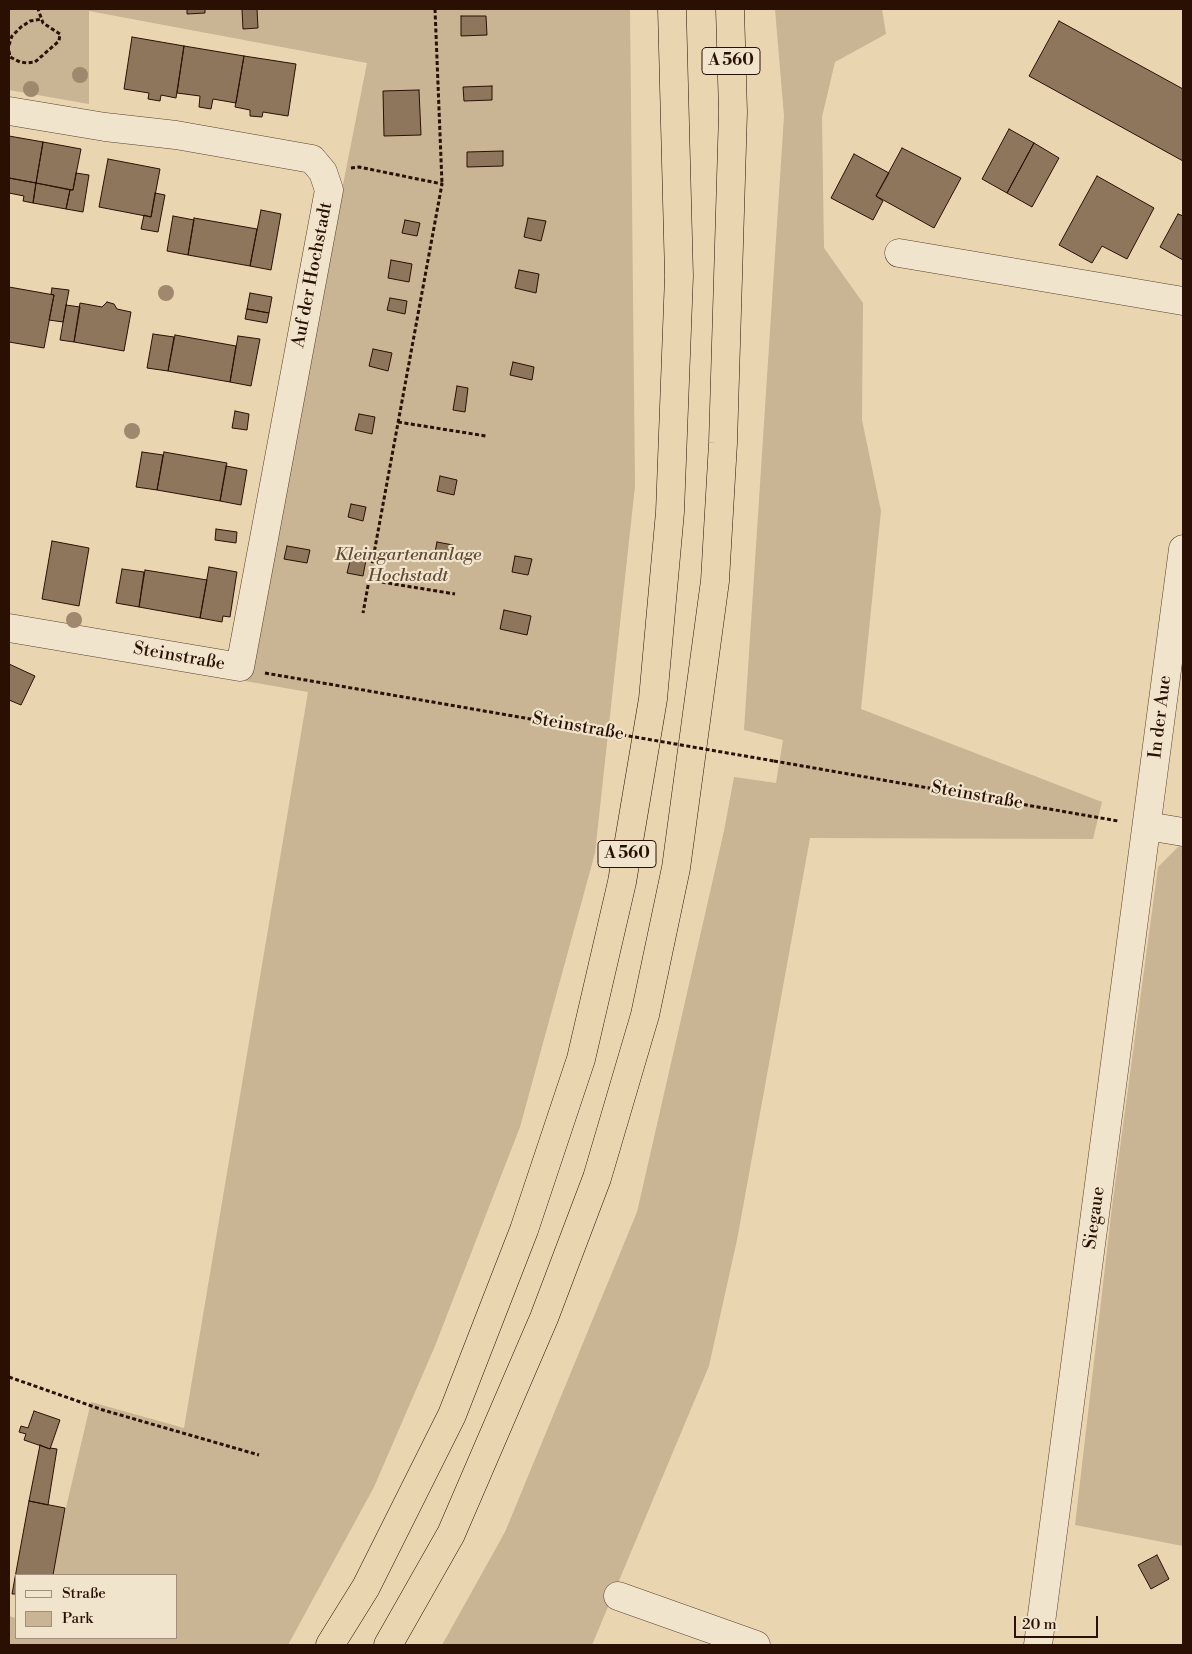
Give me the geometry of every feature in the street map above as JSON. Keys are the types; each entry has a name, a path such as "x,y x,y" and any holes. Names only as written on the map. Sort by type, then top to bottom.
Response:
{"highway":[{"name":"A 560","path":"330,1645 366,1587 452,1415 520,1240 581,1059 622,882 654,699 670,512 679,276 672,9"},
{"name":"A 560","path":"388,1645 451,1534 548,1309 596,1178 637,1042 645,1014 672,886 715,581 723,433 733,112 730,9"}],"street":[{"path":"9,112 105,127 176,135 312,159 323,172"},
{"name":"Auf der Hochstadt","path":"240,667 329,190 323,172"},
{"path":"899,252 1183,301"},
{"name":"In der Aue","path":"1147,826 1183,549"},
{"name":"Steinstraße","path":"9,628 240,667"},
{"path":"1147,826 1183,832"},
{"name":"Siegaue","path":"1038,1645 1147,826"},
{"path":"618,1596 756,1645"}],"path":[{"path":"9,51 10,58 20,62 35,62 59,41 60,34 44,23 38,9"},
{"path":"363,613 442,184 435,9"},
{"path":"9,45 12,36 21,27 30,21 42,18"},
{"path":"323,172 359,167 442,184"},
{"path":"398,422 486,436"},
{"path":"369,580 455,594"},
{"name":"Steinstraße","path":"240,667 289,678 1147,826"},
{"path":"9,1377 103,1410 259,1455"}],"green space":[{"name":"Kleingartenanlage Hochstadt","path":"9,9 630,9 635,486 595,853 520,1127 435,1346 374,1487 288,1645 9,1645 9,1616 15,1618 15,1639 178,1639 178,1574 50,1574 91,1402 184,1428 308,692 245,681 367,63 89,11 89,104 9,90"},
{"path":"775,9 882,9 886,34 835,62 822,117 824,248 863,303 862,420 881,511 861,709 1102,802 1093,839 810,838 737,1240 709,1366 592,1645 442,1645 505,1532 637,1212 724,831 734,777 776,783 783,740 744,730 784,116"},
{"path":"1179,846 1183,847 1183,1546 1075,1525 1112,1207 1158,867"}],"building":[{"path":"187,9 205,9 205,13 187,14"},
{"path":"242,9 257,9 258,28 243,29"},
{"path":"461,16 486,16 487,35 461,36"},
{"path":"1059,21 1183,89 1183,161 1029,76"},
{"path":"132,37 184,46 176,98 161,95 160,101 148,99 149,93 124,89"},
{"path":"184,46 244,56 236,103 213,99 211,109 199,107 200,96 177,93"},
{"path":"244,56 296,64 288,116 263,112 262,117 250,116 250,110 235,107"},
{"path":"492,86 492,100 464,101 463,87"},
{"path":"419,90 421,135 384,136 383,91"},
{"path":"1009,129 1034,143 1007,193 982,179"},
{"path":"9,136 43,142 36,183 9,178"},
{"path":"43,142 81,149 73,190 36,183"},
{"path":"1034,143 1059,158 1032,207 1007,193"},
{"path":"902,148 961,178 934,228 876,196"},
{"path":"503,151 503,166 467,167 467,152"},
{"path":"854,154 889,173 876,196 883,201 873,220 831,198"},
{"path":"108,159 160,169 151,217 99,207"},
{"path":"76,173 89,175 83,212 66,209 70,190 73,190"},
{"path":"1097,176 1154,208 1127,259 1102,246 1092,263 1059,245"},
{"path":"9,178 36,183 33,203 23,201 24,196 9,193"},
{"path":"36,183 70,190 66,209 33,203"},
{"path":"155,193 165,195 158,232 141,229 144,215 151,217"},
{"path":"261,210 281,214 271,270 250,266"},
{"path":"1178,214 1183,216 1183,260 1160,247"},
{"path":"173,216 194,220 188,255 167,251"},
{"path":"194,218 257,229 250,266 188,255"},
{"path":"528,218 546,221 541,241 524,237"},
{"path":"405,220 420,223 417,236 402,233"},
{"path":"391,260 412,264 409,282 388,278"},
{"path":"519,270 539,274 536,293 515,288"},
{"path":"9,287 54,295 44,348 9,342"},
{"path":"52,288 69,290 63,322 49,320 54,295 51,294"},
{"path":"250,293 272,297 269,313 247,309"},
{"path":"390,298 407,301 405,314 387,310"},
{"path":"107,302 114,304 117,309 131,312 124,351 74,342 80,303 102,307"},
{"path":"66,305 80,307 74,342 60,340"},
{"path":"247,309 269,313 267,323 245,319"},
{"path":"153,334 174,337 168,371 147,368"},
{"path":"175,335 236,346 230,382 168,371"},
{"path":"238,336 260,339 251,386 230,382"},
{"path":"373,349 392,353 388,371 369,366"},
{"path":"513,362 534,367 532,380 510,375"},
{"path":"457,386 468,388 465,412 453,410"},
{"path":"235,411 249,414 247,430 232,428"},
{"path":"359,414 375,417 372,434 355,430"},
{"path":"142,452 163,455 157,490 136,487"},
{"path":"164,452 227,463 220,501 157,490"},
{"path":"226,466 247,470 241,505 220,501"},
{"path":"440,476 457,480 454,495 437,491"},
{"path":"351,504 366,507 363,521 348,517"},
{"path":"216,529 237,532 236,543 215,540"},
{"path":"52,541 89,548 79,606 42,599"},
{"path":"437,542 453,545 450,560 434,557"},
{"path":"287,546 310,550 307,563 284,559"},
{"path":"515,556 532,559 528,575 512,572"},
{"path":"351,557 366,560 363,576 347,573"},
{"path":"209,567 237,572 230,617 223,616 222,622 200,618"},
{"path":"122,569 144,572 139,607 116,603"},
{"path":"145,570 207,580 200,618 139,607"},
{"path":"504,610 531,616 527,635 500,629"},
{"path":"9,664 35,676 21,705 9,700"},
{"path":"34,1411 60,1420 50,1449 24,1440 26,1434 19,1432 21,1426 28,1428"},
{"path":"40,1445 50,1449 57,1449 48,1505 29,1501"},
{"path":"29,1501 65,1508 53,1574 16,1574"},
{"path":"1157,1555 1169,1579 1151,1589 1138,1565"},
{"path":"15,1578 15,1594 12,1594"}]}
